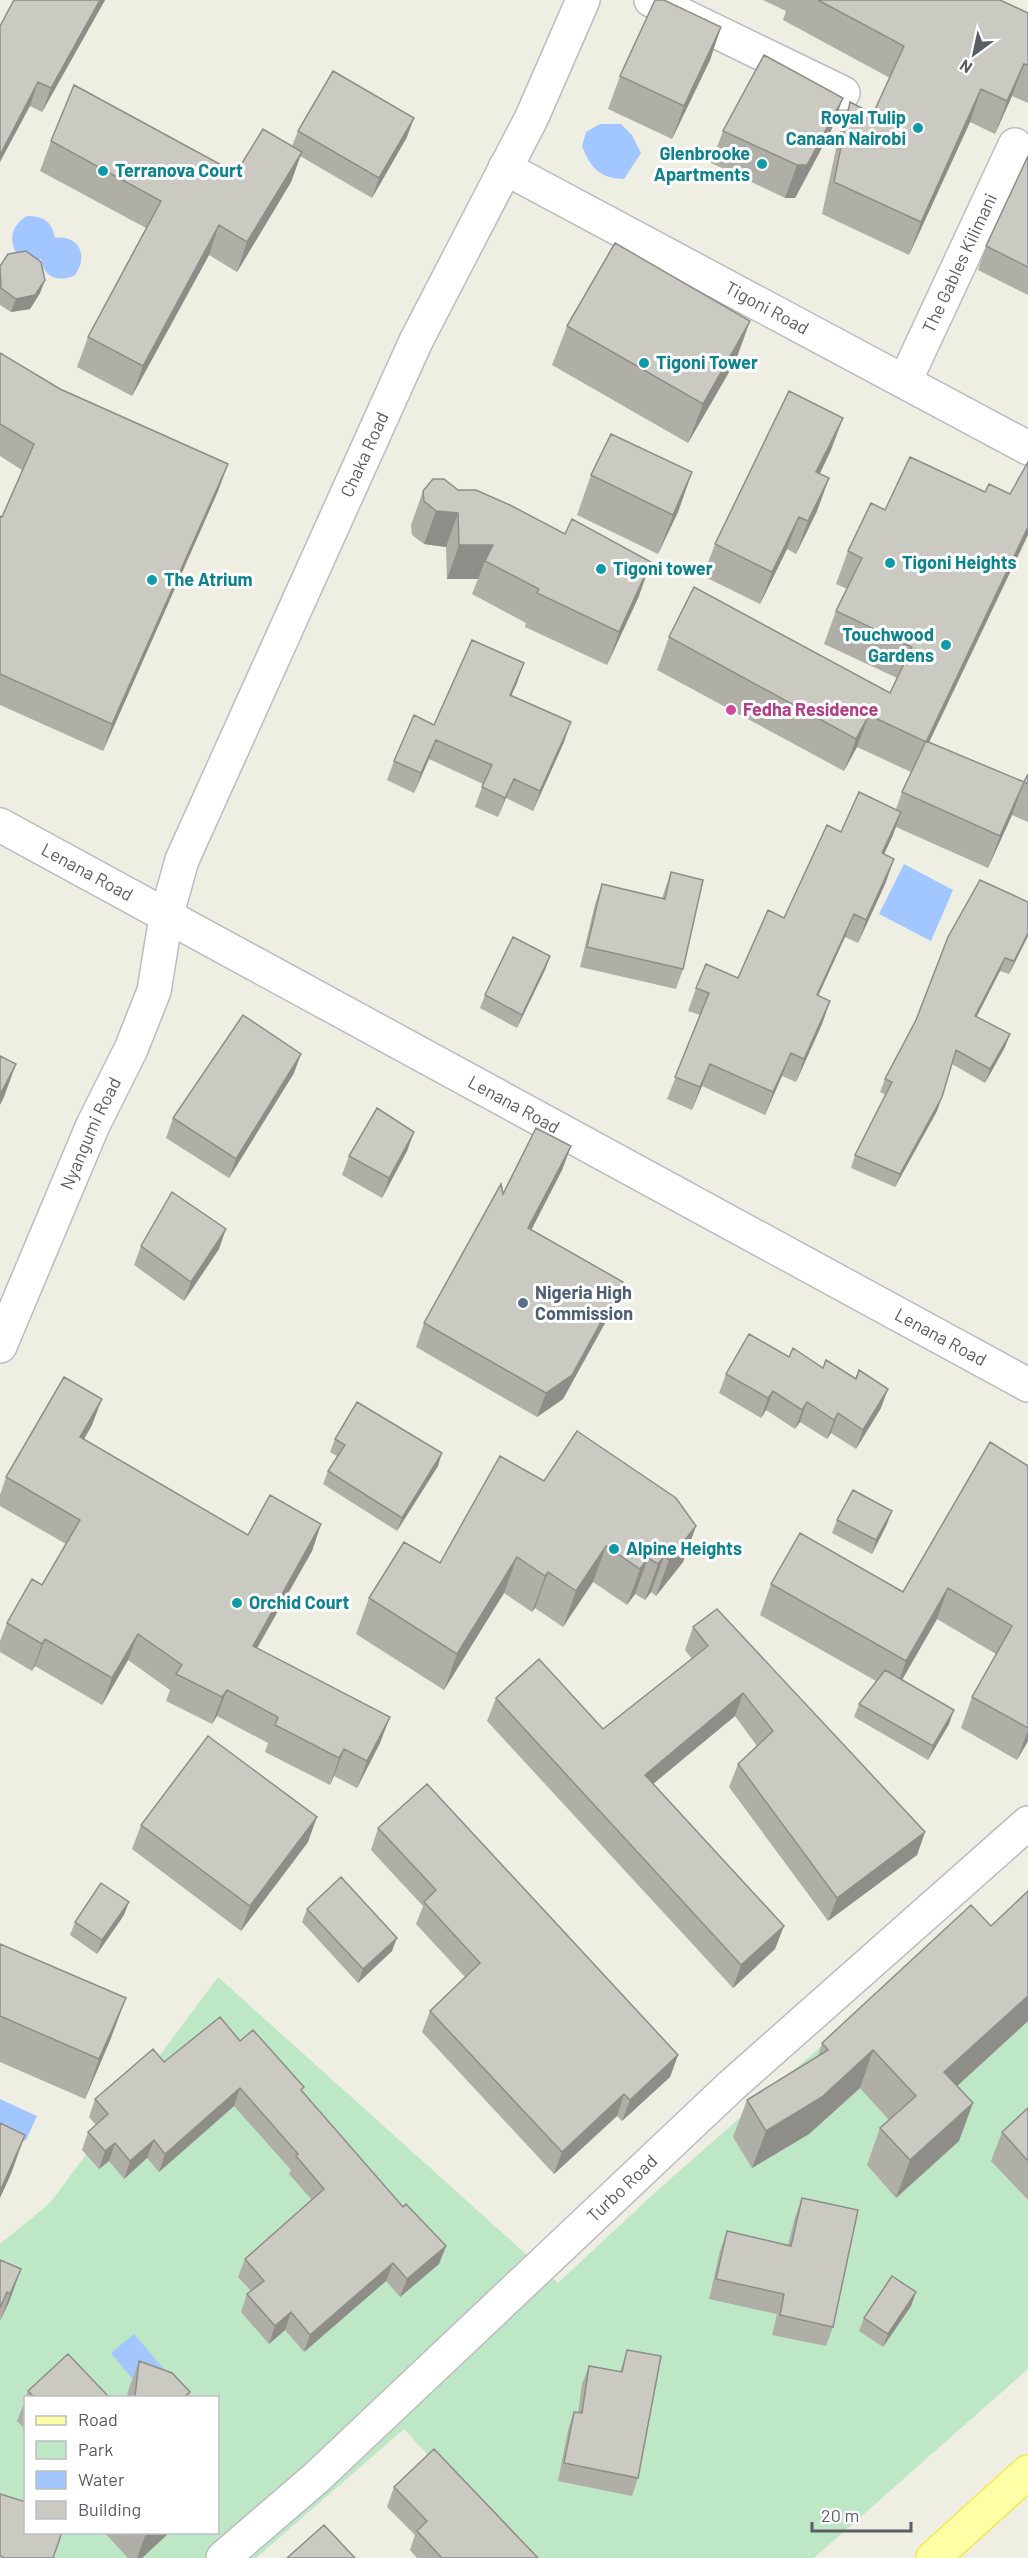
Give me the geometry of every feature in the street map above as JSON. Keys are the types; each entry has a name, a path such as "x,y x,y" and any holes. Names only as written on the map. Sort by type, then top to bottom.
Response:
{"main road":[{"path":"933,2558 1028,2472"}],"street":[{"name":"Chaka Road","path":"166,917 182,860 416,341 460,261 532,117 584,0"},
{"path":"651,0 843,93"},
{"name":"The Gables Kilimani","path":"905,381 1015,145"},
{"name":"Tigoni Road","path":"505,168 1028,448"},
{"name":"Lenana Road","path":"0,825 1028,1385"},
{"name":"Nyangumi Road","path":"0,1346 93,1125 131,1049 154,991 166,917"},
{"name":"Turbo Road","path":"223,2558 316,2478 731,2086 1028,1823"}],"green space":[{"path":"969,1916 1028,1983 1028,2369 814,2558 522,2558 404,2429 256,2558 0,2558 0,2244 50,2203 218,1977 558,2283 659,2189"}],"water":[{"path":"600,124 621,124 632,135 641,153 624,179 602,174 592,166 585,153 582,146 586,132"},
{"path":"27,216 43,219 52,228 55,238 71,240 76,244 81,255 81,262 74,276 63,279 53,277 45,271 41,259 31,261 17,254 12,239 14,230"},
{"path":"904,864 953,890 931,941 879,914"},
{"path":"0,2099 37,2116 26,2140 8,2145 0,2141"},
{"path":"134,2334 169,2375 146,2395 111,2353"}],"building":[{"path":"14,0 100,0 51,88 38,82 0,155 0,26"},
{"path":"655,0 664,0 721,27 684,106 620,76"},
{"name":"Royal Tulip Canaan Nairobi","path":"818,0 1000,0 1028,13 1028,65 1024,64 1007,101 981,89 921,222 834,182 850,102 873,114 904,46"},
{"path":"764,55 843,98 807,165 797,165 723,131"},
{"path":"333,71 414,118 379,178 298,131"},
{"path":"74,85 236,173 263,129 302,152 247,242 219,225 143,366 88,337 161,201 51,141"},
{"path":"1028,156 1028,267 986,246"},
{"path":"615,243 750,321 703,404 567,326"},
{"path":"26,251 41,262 45,280 35,295 16,299 1,288 0,266 8,254"},
{"path":"0,353 60,389 228,464 112,724 0,674 0,516 2,517 34,444 0,424"},
{"path":"789,391 843,418 816,472 829,478 808,521 799,517 772,572 715,544"},
{"path":"611,434 692,472 673,515 591,475"},
{"path":"910,457 985,492 989,484 1010,494 1028,462 1028,527 926,742 869,715 856,739 669,637 694,587 890,693 912,647 836,611 862,558 848,551 871,503 885,510"},
{"path":"433,479 444,479 458,490 476,490 565,534 572,519 651,562 619,632 537,593 539,589 485,561 493,545 459,545 458,513 436,511 424,501 423,491"},
{"path":"472,640 524,663 510,695 571,722 540,791 514,779 505,798 482,787 492,765 436,740 421,773 394,761 414,715 434,725"},
{"path":"926,741 1024,782 1000,836 902,792"},
{"path":"859,792 901,812 882,853 894,859 866,920 854,914 817,995 830,1001 804,1059 791,1053 773,1092 710,1064 700,1087 675,1077 709,993 696,988 706,964 738,978 768,910 784,918 827,825 841,832"},
{"path":"671,872 703,880 683,969 587,947 602,884 665,899"},
{"path":"980,880 1028,902 1028,933 1014,961 1005,958 975,1016 1010,1034 990,1069 956,1050 942,1097 900,1174 855,1155 892,1082 885,1079 916,1020 948,937"},
{"path":"513,937 550,956 522,1015 485,995"},
{"path":"243,1015 301,1054 236,1159 173,1118"},
{"path":"0,1056 16,1064 0,1095"},
{"path":"377,1108 414,1132 389,1178 349,1156"},
{"path":"536,1128 571,1146 528,1228 623,1282 572,1375 546,1393 424,1323 501,1184 503,1194"},
{"path":"172,1192 226,1229 191,1282 141,1246"},
{"path":"749,1334 789,1357 793,1348 823,1368 826,1360 856,1379 859,1370 888,1389 863,1430 838,1413 834,1420 807,1402 802,1410 773,1391 768,1398 726,1374"},
{"path":"64,1377 102,1399 80,1437 248,1535 270,1495 321,1524 253,1646 390,1717 367,1761 344,1749 339,1758 275,1725 278,1717 227,1690 222,1697 176,1674 182,1665 138,1634 112,1678 45,1639 42,1644 7,1623 32,1579 42,1585 80,1520 6,1477"},
{"path":"357,1402 442,1453 402,1518 328,1471 345,1445 335,1439"},
{"path":"577,1431 676,1498 696,1526 669,1560 664,1556 658,1564 648,1558 640,1569 606,1546 576,1591 548,1572 545,1576 517,1557 457,1654 369,1598 404,1542 440,1563 500,1456 544,1481"},
{"path":"990,1442 1028,1466 1028,1728 972,1697 1012,1626 948,1588 906,1661 771,1584 800,1533 903,1592"},
{"path":"853,1490 892,1511 876,1540 837,1520"},
{"path":"717,1609 925,1832 837,1898 738,1764 773,1731 743,1693 645,1775 784,1926 741,1965 496,1698 539,1659 603,1729 708,1646 693,1627"},
{"path":"885,1670 954,1710 933,1746 859,1704"},
{"path":"208,1736 317,1817 250,1906 141,1825"},
{"path":"427,1784 678,2055 630,2100 624,2094 562,2152 430,2011 480,1963 424,1902 436,1890 378,1828"},
{"path":"341,1877 397,1938 363,1969 307,1909"},
{"path":"101,1883 129,1902 102,1940 75,1922"},
{"path":"1028,1891 1028,1996 944,2072 973,2103 910,2160 880,2128 916,2096 873,2050 822,2097 766,2131 747,2100 828,2050 822,2043 971,1905 991,1926"},
{"path":"0,1944 126,1998 99,2059 0,2016"},
{"path":"220,2017 240,2041 253,2030 304,2087 301,2090 403,2207 406,2204 446,2246 407,2279 393,2263 310,2335 291,2312 275,2326 247,2294 264,2281 245,2259 324,2189 296,2156 298,2154 240,2088 165,2154 154,2140 130,2161 115,2143 105,2151 88,2132 108,2114 95,2099 153,2049 164,2062"},
{"path":"1028,2108 1028,2161 1002,2132"},
{"path":"0,2123 25,2135 0,2191"},
{"path":"802,2198 858,2210 833,2327 780,2315 784,2294 716,2279 727,2231 791,2246"},
{"path":"0,2260 21,2269 10,2294 7,2292 0,2308"},
{"path":"892,2276 916,2292 888,2334 864,2318"},
{"path":"627,2350 661,2356 638,2478 564,2463 574,2412 582,2413 589,2366 622,2372"},
{"path":"68,2354 108,2396 33,2396 28,2391"},
{"path":"139,2361 172,2373 190,2392 185,2396 135,2396"},
{"path":"434,2449 538,2558 442,2558 417,2531 427,2521 394,2487"},
{"path":"0,2494 24,2501 24,2534 61,2534 53,2558 5,2558 0,2556"},
{"path":"324,2525 355,2558 287,2558"}],"place":[{"name":"Royal Tulip Canaan Nairobi","path":"918,128"},
{"name":"Glenbrooke Apartments","path":"762,164"},
{"name":"Terranova Court","path":"103,171"},
{"name":"Tigoni Tower","path":"644,363"},
{"name":"Tigoni Heights","path":"890,563"},
{"name":"Tigoni tower","path":"601,569"},
{"name":"The Atrium","path":"152,580"},
{"name":"Touchwood Gardens","path":"946,645"},
{"name":"Fedha Residence","path":"731,710"},
{"name":"Nigeria High Commission","path":"523,1303"},
{"name":"Alpine Heights","path":"614,1549"},
{"name":"Orchid Court","path":"237,1603"}]}
